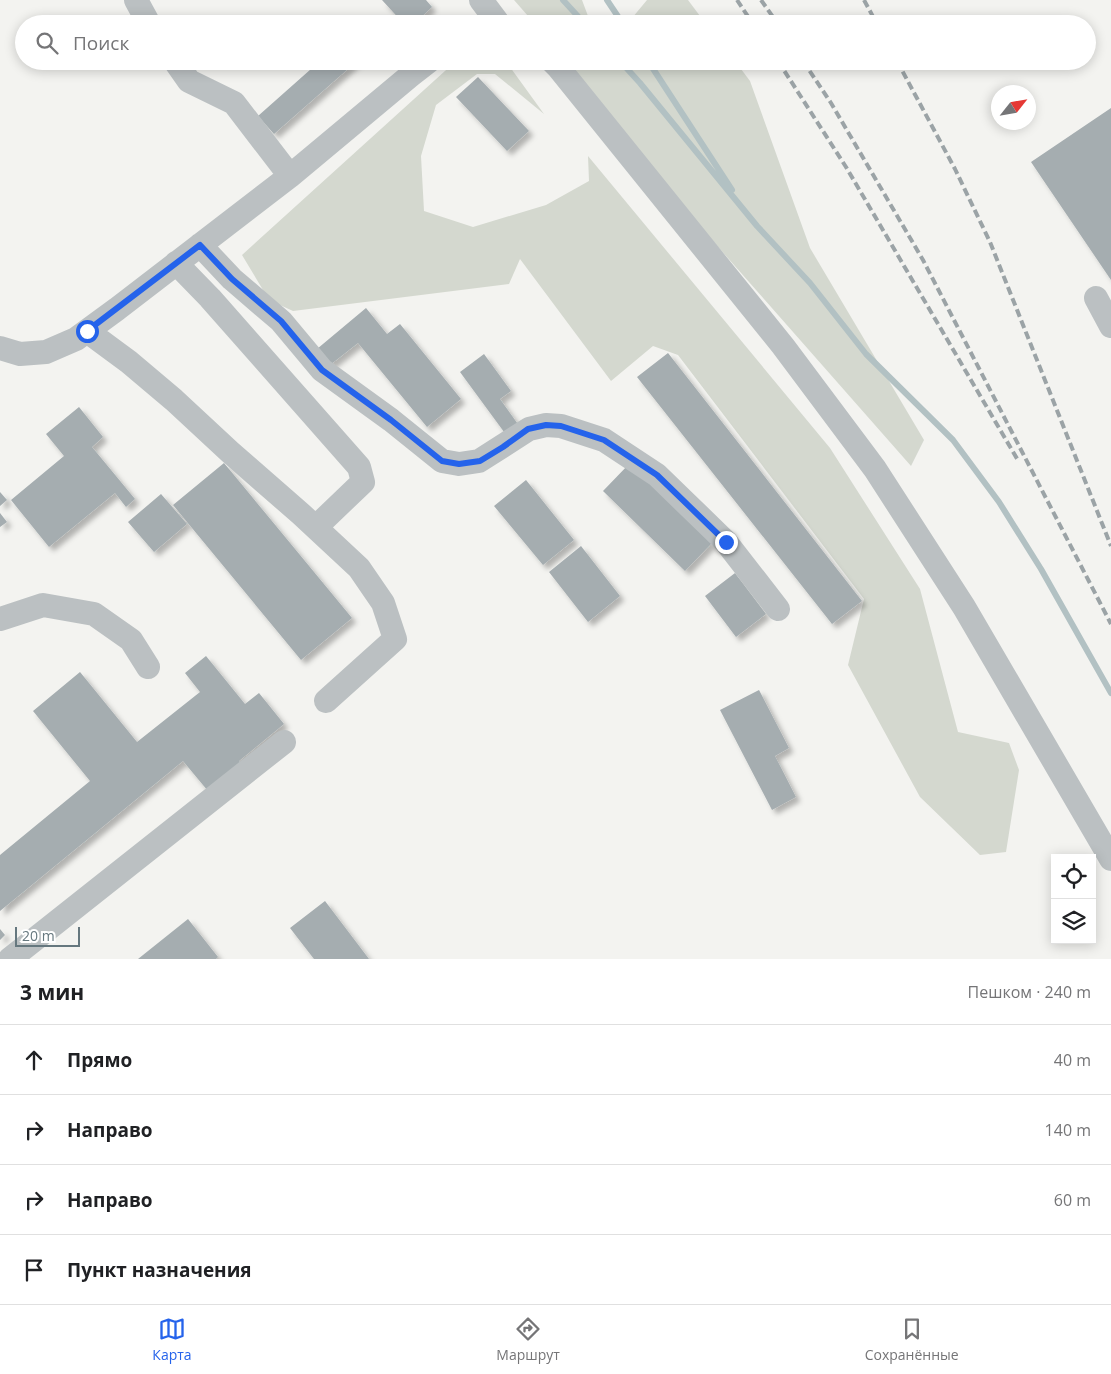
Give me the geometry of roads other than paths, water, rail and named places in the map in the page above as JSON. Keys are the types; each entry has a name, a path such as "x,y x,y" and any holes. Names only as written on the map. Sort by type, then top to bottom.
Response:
{"street":[{"path":"136,0 144,15"},
{"path":"481,0 492,15"},
{"path":"181,70 189,81 234,103 290,176"},
{"path":"0,348 20,354 46,352 87,331 290,176 417,70"},
{"path":"560,70 783,346 875,470 964,607 1111,859"},
{"path":"200,245 232,279 281,321 322,370 391,420 442,461 459,464 480,461 528,429 546,425 561,426 604,440 657,475 678,495 726,542 778,609"},
{"path":"176,263 210,298 359,468 362,482 316,527"},
{"path":"1096,298 1111,326"},
{"path":"87,331 129,362 174,400 316,527 359,568 383,603 395,640 326,701"},
{"path":"0,619 43,605 94,614 131,640 148,667"},
{"path":"10,959 284,742"}],"waterway":[{"path":"563,0 577,15"},
{"path":"607,0 617,15"},
{"path":"628,70 757,226 810,283 866,354 953,440 999,502 1041,569 1111,693"},
{"path":"654,70 732,190"}],"railway":[{"path":"737,0 747,15"},
{"path":"761,0 772,15"},
{"path":"864,0 872,15"},
{"path":"784,70 846,167 1019,462"},
{"path":"809,70 831,103 923,260 1111,624"},
{"path":"902,70 955,169 990,242 1111,546"}]}
